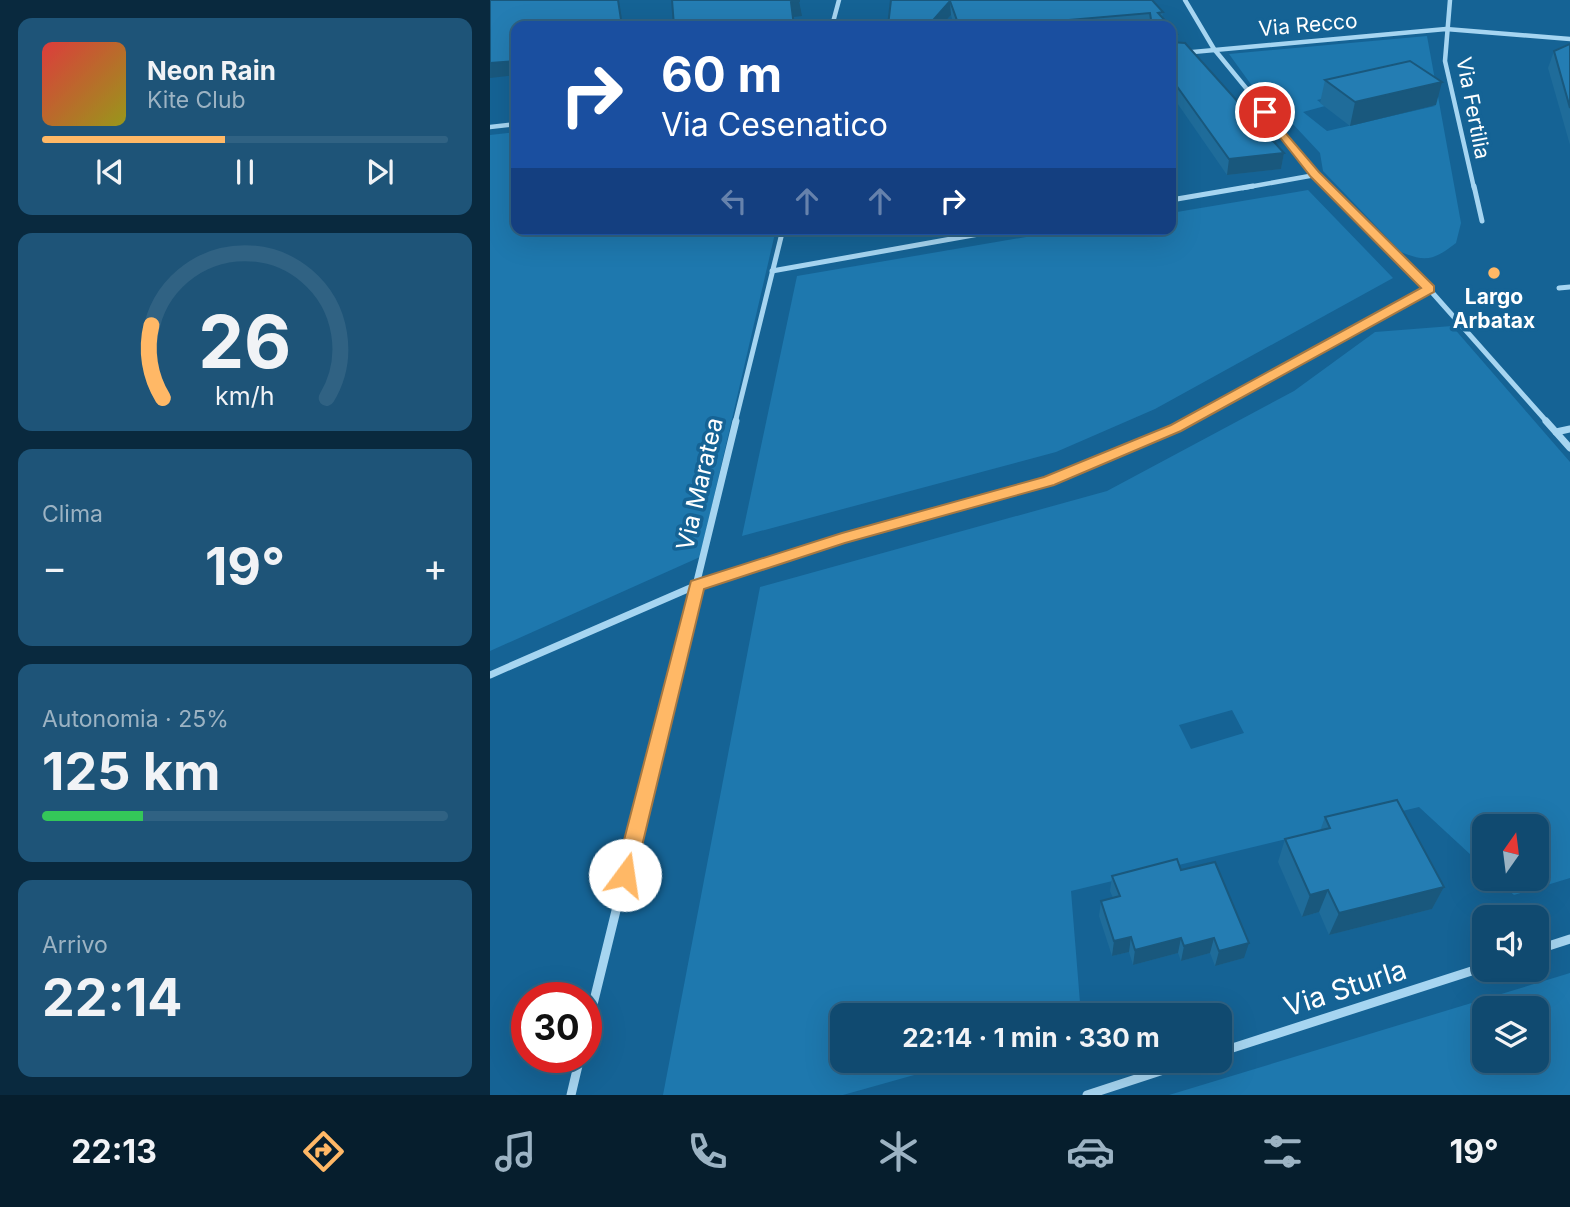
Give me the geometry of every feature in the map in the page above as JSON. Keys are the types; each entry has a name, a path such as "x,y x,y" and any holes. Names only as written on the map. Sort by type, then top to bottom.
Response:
{"street":[{"path":"833,21 839,0"},
{"path":"1185,0 1214,50 1315,175 1429,289 1570,448"},
{"name":"Via Fertilia","path":"1450,0 1445,61 1482,221"},
{"name":"Via Recco","path":"1176,54 1446,29 1570,39"},
{"path":"490,127 511,125"},
{"path":"1176,199 1315,175"},
{"name":"Via Maratea","path":"599,982 781,235"},
{"path":"772,271 973,235"},
{"path":"1559,288 1570,286"},
{"path":"490,675 697,585 842,538 1049,481 1176,428 1429,289"},
{"path":"1556,432 1570,429"},
{"path":"1549,946 1570,939"},
{"name":"Via Sturla","path":"1232,1048 1472,971"},
{"path":"571,1095 576,1073"},
{"path":"1087,1095 1154,1073"}],"shaded area":[{"path":"1427,36 1461,223 1456,243 1430,258 1401,252 1323,171 1320,153 1276,106 1263,101 1229,54","holes":["1330,97 1435,106 1327,131 1303,112 1325,106 1317,100"]},
{"path":"511,133 511,235 775,235 700,557 490,651 490,135"},
{"path":"1308,190 1393,278 1155,409 1056,452 742,536 797,276 1038,235 1176,235 1176,212"},
{"path":"1452,326 1570,462 1570,878 1549,884 1549,814 1472,814 1472,856 1419,807 1071,891 1080,1003 830,1003 830,1073 921,1073 843,1095 663,1095 760,587 1107,491 1294,391 1375,332","holes":["1232,710 1244,733 1191,749 1179,725"]},
{"path":"1510,891 1527,891 1514,895"},
{"path":"1570,973 1570,1095 1169,1095 1472,1003 1472,1073 1549,1073 1549,996 1494,996 1540,982 1549,982 1549,979"}],"building":[{"path":"490,0 618,0 621,21 511,21 511,61 490,63"},
{"path":"672,0 799,0 791,2 793,21 674,21"},
{"path":"891,0 1152,0 1163,12 1158,13 1165,21 1151,21 1150,13 1056,21 957,21 950,1 932,21 889,21"},
{"path":"1176,42 1185,43 1284,153 1229,159 1176,85"},
{"path":"1570,44 1570,108 1554,51"},
{"path":"1410,61 1442,82 1355,102 1325,80"},
{"path":"1397,800 1444,887 1339,913 1328,890 1310,895 1285,839 1330,828 1325,817"},
{"path":"1177,859 1181,870 1215,862 1249,943 1219,951 1214,938 1184,946 1181,938 1135,950 1131,937 1114,941 1101,901 1120,896 1112,876"}],"place":[{"name":"Largo Arbatax","path":"1494,273"}],"route":[{"path":"625,875 697,585 842,538 1049,481 1176,428 1429,289 1315,175 1265,112"}]}
